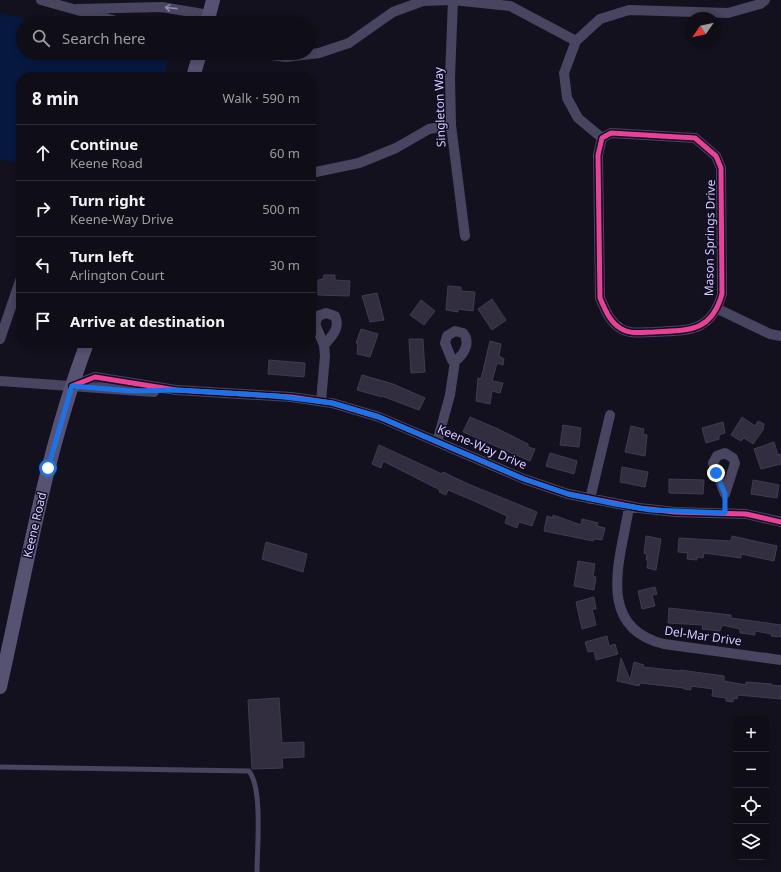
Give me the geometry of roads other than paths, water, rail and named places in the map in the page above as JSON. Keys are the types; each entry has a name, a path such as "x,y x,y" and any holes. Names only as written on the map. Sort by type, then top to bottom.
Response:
{"main road":[{"path":"209,16 213,0"},
{"path":"194,72 198,60"},
{"name":"Keene Road","path":"0,687 42,493 72,386 85,348"}],"street":[{"path":"41,0 67,3 76,10 98,16"},
{"path":"316,54 349,43 393,12 423,1 453,0 510,6 576,41"},
{"name":"Singleton Way","path":"453,0 450,77 451,125 465,236"},
{"path":"602,138 578,118 567,98 564,73 576,41 600,19 629,10 728,13 760,4 765,0"},
{"path":"76,10 142,3 182,9 200,16"},
{"path":"316,172 359,163 396,148 429,129 451,125"},
{"name":"Mason Springs Drive","path":"611,133 696,138 716,156 721,168 722,294 718,309 699,326 687,330 632,333 620,329 608,317 600,298 598,155 602,138 611,133"},
{"path":"0,338 16,292"},
{"path":"718,309 770,334 781,336"},
{"path":"321,401 325,356 324,345"},
{"path":"438,442 445,418 455,362"},
{"name":"Keene-Way Drive","path":"0,382 132,391 176,390 291,397 321,401 367,413 535,483 590,499 629,507 675,512 752,515 781,522"},
{"path":"590,499 610,416"},
{"path":"725,494 725,513"},
{"name":"Del-Mar Drive","path":"629,507 617,587 621,613 631,628 646,639 664,644 781,660"}],"lane":[{"path":"0,767 249,771 253,776 258,798 257,872"}],"water":[{"path":"0,13 16,17 16,60 168,60 165,72 16,72 16,163 0,159"}]}
